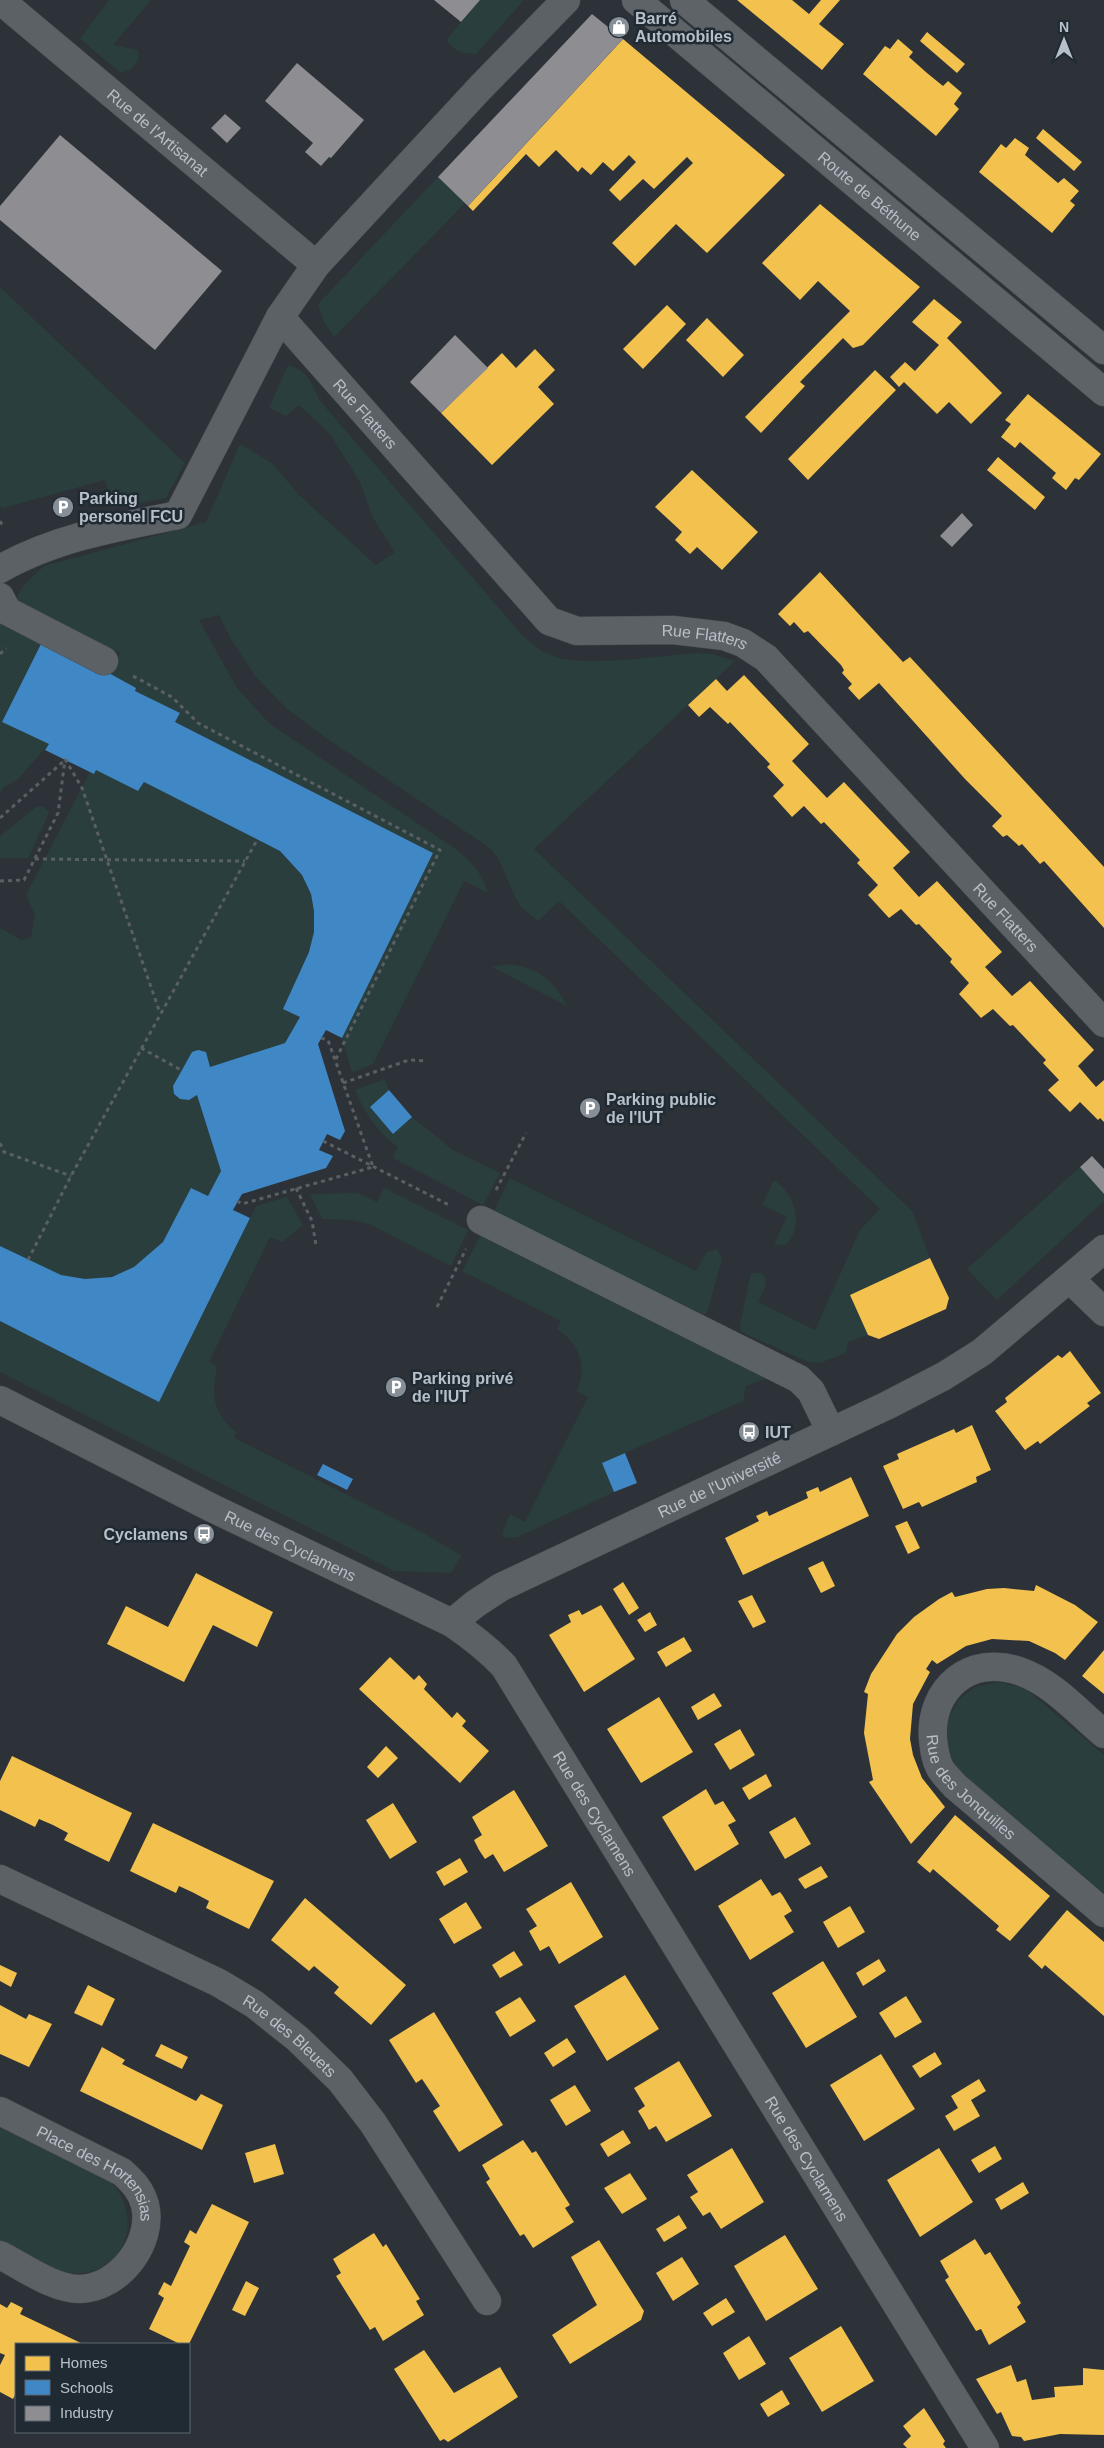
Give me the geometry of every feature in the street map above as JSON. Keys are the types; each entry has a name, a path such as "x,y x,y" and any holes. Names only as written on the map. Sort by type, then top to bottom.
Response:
{"main road":[{"name":"Route de Béthune","path":"636,0 1104,392"},
{"name":"Route de Béthune","path":"684,0 1104,350"}],"street":[{"name":"Rue de l'Artisanat","path":"0,0 316,265"},
{"path":"0,569 21,557 53,544 128,525 178,515 280,317 316,265 480,88 566,0"},
{"name":"Rue Flatters","path":"280,317 549,621 577,631 673,630 724,636 743,643 766,658 1104,1023"},
{"path":"0,598 7,611 104,661"},
{"path":"481,1220 799,1380 811,1391 831,1432"},
{"name":"Rue de l'Université","path":"452,1623 501,1587 831,1432 944,1376 982,1352 1104,1249"},
{"path":"1070,1278 1104,1312"},
{"name":"Rue des Cyclamens","path":"0,1400 212,1508 452,1623 477,1640 504,1666 985,2448"},
{"name":"Rue des Jonquilles","path":"1104,1734 1044,1683 1018,1670 992,1666 970,1670 948,1686 936,1704 932,1724 934,1752 941,1769 955,1786 1104,1913"},
{"name":"Rue des Bleuets","path":"0,1879 219,1983 254,2004 298,2039 340,2080 373,2123 487,2301"},
{"name":"Place des Hortensias","path":"0,2112 122,2172 137,2185 145,2206 146,2225 138,2250 122,2272 102,2283 82,2289 64,2288 0,2256"}],"path":[{"path":"104,661 172,696 198,723 440,850 335,1061"},
{"path":"0,818 65,759"},
{"path":"0,881 24,880 58,812 65,759"},
{"path":"65,759 82,788 160,1014"},
{"path":"28,1260 71,1176 256,840"},
{"path":"35,859 245,862"},
{"path":"321,1038 328,1040 373,1167"},
{"path":"141,1048 181,1070"},
{"path":"343,1084 409,1060 427,1061"},
{"path":"323,1141 481,1220"},
{"path":"0,1143 4,1152 71,1176"},
{"path":"237,1201 242,1204 373,1167"},
{"path":"296,1188 312,1221 316,1245"}],"green space":[{"path":"109,0 151,0 113,45 138,50 139,59 131,69 121,73 80,39"},
{"path":"480,0 524,0 476,54 462,52 452,47 446,40"},
{"path":"438,177 465,203 334,337 324,322 318,304"},
{"path":"0,287 185,463 166,498 113,508 105,480 3,508 0,506"},
{"path":"288,365 300,370 308,378 320,401 522,635 539,649 564,659 582,661 623,660 699,653 712,654 735,661 534,849 912,1211 930,1258 850,1295 868,1335 848,1342 846,1353 820,1363 806,1361 741,1332 740,1326 750,1277 752,1273 762,1273 765,1280 765,1288 758,1302 815,1330 860,1230 880,1209 559,901 538,921 522,908 515,897 498,858 490,848 329,740 287,709 255,676 231,639 219,615 199,620 237,688 270,724 457,850 476,869 488,893 464,881 373,1064 352,1072 342,1038 433,853 175,722 179,714 135,691 135,688 110,673 120,653 15,601 23,586 44,566 206,522 240,444 272,463 299,495 376,565 395,552 373,518 360,482 330,434 299,405 286,416 269,408"},
{"path":"0,621 3,626 41,644 2,722 49,744 18,779 3,788 0,795"},
{"path":"96,770 138,791 144,782 280,851 302,875 311,894 314,911 314,932 300,1017 285,1043 210,1067 206,1052 192,1052 173,1086 174,1094 180,1099 189,1100 197,1095 221,1171 208,1196 191,1188 167,1236 154,1253 131,1269 104,1278 91,1279 63,1276 0,1246 0,928 21,940 31,938 35,915 26,895 90,772 94,774"},
{"path":"36,807 44,807 49,813 28,858 0,858 0,836"},
{"path":"506,964 517,965 543,976 556,988 567,1006 492,967"},
{"path":"385,1079 389,1090 370,1107 393,1133 412,1117 453,1150 500,1173 483,1205 393,1158 398,1147 372,1122 355,1090"},
{"path":"1080,1167 1104,1194 1104,1201 997,1300 967,1269"},
{"path":"510,1178 696,1271 706,1253 717,1249 722,1258 707,1313 703,1315 494,1211"},
{"path":"774,1180 787,1193 795,1210 795,1229 785,1245 774,1244 787,1217 762,1205"},
{"path":"384,1188 468,1230 451,1266 369,1224 350,1220 322,1219 310,1194 357,1193 377,1202"},
{"path":"287,1197 303,1225 282,1242 270,1237 209,1362 217,1367 214,1395 218,1411 228,1425 236,1432 234,1438 425,1534 462,1556 451,1573 395,1571 0,1372 0,1321 159,1402 256,1206"},
{"path":"480,1236 767,1378 746,1386 743,1401 602,1463 614,1492 518,1537 503,1538 503,1531 510,1514 525,1522 588,1397 577,1391 582,1373 579,1356 571,1341 557,1329 561,1321 462,1271"},
{"path":"998,1682 1025,1688 1104,1755 1104,1895 961,1774 947,1750 948,1719 959,1699 975,1687"},
{"path":"0,2127 112,2183 122,2199 127,2215 127,2231 122,2246 113,2258 100,2268 84,2273 65,2273 42,2264 0,2242"}],"building: Homes":[{"path":"737,0 792,0 809,14 821,0 840,0 819,24 844,44 822,70"},
{"path":"927,32 965,64 957,73 920,41"},
{"path":"623,39 785,175 707,253 676,224 635,266 612,243 693,163 687,157 654,189 643,179 620,201 609,190 636,162 629,155 613,171 603,162 591,175 582,167 578,172 556,150 539,167 526,154 473,211 468,206"},
{"path":"898,39 913,52 909,57 927,73 943,86 948,81 962,93 954,104 959,109 936,136 863,74 885,46 890,49"},
{"path":"1043,129 1082,162 1074,171 1036,138"},
{"path":"1015,138 1029,148 1025,155 1058,183 1064,178 1079,191 1070,201 1075,205 1052,233 979,172 1001,144 1006,148"},
{"path":"820,204 920,287 863,345 853,348 843,338 800,382 805,386 761,433 745,417 850,311 818,281 800,300 762,263"},
{"path":"934,299 962,322 947,338 1002,393 971,424 949,402 937,414 904,382 899,387 890,377 905,362 915,371 939,345 912,322"},
{"path":"667,305 686,324 643,369 623,349"},
{"path":"707,318 744,355 723,377 686,340"},
{"path":"535,349 555,370 538,387 554,404 492,465 441,413 502,353 516,368"},
{"path":"875,370 896,390 808,480 788,459"},
{"path":"1028,394 1101,454 1079,480 1075,478 1066,490 1052,478 1056,473 1020,442 1015,448 1001,437 1011,424 1005,420"},
{"path":"998,457 1045,497 1035,510 987,470"},
{"path":"692,470 758,532 722,570 697,547 690,554 675,540 682,532 655,507"},
{"path":"820,572 903,662 910,657 1104,867 1104,928 1044,861 1040,864 1022,844 1019,846 1007,835 1003,837 992,826 1002,816 965,779 879,683 859,700 848,688 852,684 842,673 844,670 841,665 808,631 804,633 794,622 790,626 778,614"},
{"path":"744,675 809,744 792,761 827,798 844,782 910,852 893,868 919,897 937,881 1002,952 985,967 1012,996 1030,981 1094,1050 1078,1066 1096,1087 1104,1080 1104,1122 1100,1118 1098,1120 1080,1102 1070,1112 1048,1090 1059,1080 1043,1063 1046,1060 1013,1025 1010,1026 993,1009 981,1018 959,994 969,983 950,962 952,959 919,924 916,925 901,909 889,918 868,895 878,885 857,863 860,860 824,822 821,824 804,806 792,817 773,796 784,785 767,767 770,764 730,722 728,724 710,707 699,717 688,705 716,679 727,691"},
{"path":"930,1258 949,1298 946,1309 879,1339 868,1335 850,1295"},
{"path":"1070,1351 1101,1393 1087,1403 1090,1406 1040,1444 1038,1441 1025,1450 995,1411 1007,1402 1005,1398 1058,1355 1062,1358"},
{"path":"972,1425 991,1470 976,1477 977,1482 922,1507 919,1502 903,1509 883,1466 899,1459 897,1454 954,1429 956,1433"},
{"path":"851,1477 869,1516 743,1575 725,1538 759,1521 756,1516 767,1511 769,1516 808,1498 806,1492 818,1487 820,1492"},
{"path":"907,1521 920,1548 908,1554 895,1526"},
{"path":"823,1561 835,1586 821,1593 808,1568"},
{"path":"196,1573 273,1612 257,1647 213,1625 184,1682 107,1644 126,1606 168,1627"},
{"path":"623,1582 639,1608 629,1615 613,1589"},
{"path":"1036,1585 1075,1605 1098,1622 1065,1660 1055,1653 1029,1641 992,1639 966,1646 937,1664 932,1660 926,1669 930,1672 913,1704 910,1739 913,1755 922,1778 945,1807 911,1844 869,1782 873,1780 864,1733 868,1694 864,1692 871,1674 897,1634 914,1617 939,1599 952,1592 955,1597 987,1589 1004,1588 1034,1591"},
{"path":"752,1595 766,1622 753,1628 738,1601"},
{"path":"601,1605 635,1659 584,1692 549,1635 571,1622 568,1615 579,1610 582,1615"},
{"path":"650,1612 657,1625 645,1632 637,1620"},
{"path":"684,1637 692,1651 666,1667 657,1652"},
{"path":"1104,1650 1104,1694 1082,1676"},
{"path":"390,1657 414,1680 419,1675 427,1684 424,1689 452,1718 457,1712 466,1721 462,1726 489,1751 460,1783 359,1689"},
{"path":"714,1693 722,1706 698,1720 691,1707"},
{"path":"659,1697 693,1752 641,1783 607,1729"},
{"path":"740,1729 755,1755 730,1770 714,1744"},
{"path":"386,1746 398,1758 378,1778 367,1767"},
{"path":"12,1756 132,1813 109,1862 64,1840 68,1833 53,1825 39,1819 35,1827 0,1810 0,1781"},
{"path":"766,1774 772,1786 749,1800 742,1788"},
{"path":"706,1789 715,1805 723,1801 736,1821 728,1825 739,1844 695,1871 662,1817"},
{"path":"514,1790 548,1846 504,1872 493,1854 485,1859 479,1850 474,1840 482,1835 472,1817"},
{"path":"393,1803 417,1842 390,1859 366,1820"},
{"path":"955,1815 1050,1896 1010,1941 996,1930 999,1926 933,1869 930,1873 917,1862"},
{"path":"795,1817 811,1844 785,1859 769,1832"},
{"path":"153,1823 274,1881 249,1929 206,1908 209,1901 194,1893 179,1886 176,1893 130,1871"},
{"path":"460,1858 468,1872 444,1886 436,1872"},
{"path":"821,1866 828,1877 805,1889 798,1879"},
{"path":"761,1879 772,1896 780,1892 783,1896 792,1911 784,1916 794,1932 750,1960 718,1906"},
{"path":"571,1882 603,1937 559,1964 549,1946 540,1951 529,1931 537,1926 526,1909"},
{"path":"305,1898 406,1985 371,2025 334,1993 339,1987 314,1966 309,1971 271,1940"},
{"path":"466,1902 482,1928 454,1944 439,1919"},
{"path":"850,1906 865,1932 838,1948 823,1922"},
{"path":"1067,1910 1104,1942 1104,2016 1045,1965 1042,1969 1028,1956"},
{"path":"514,1951 523,1965 500,1978 492,1965"},
{"path":"879,1959 886,1971 863,1986 856,1973"},
{"path":"823,1961 857,2017 806,2048 772,1993"},
{"path":"0,1965 17,1973 11,1987 0,1981"},
{"path":"625,1975 659,2029 607,2061 574,2006"},
{"path":"88,1985 115,1999 102,2026 74,2013"},
{"path":"906,1996 922,2022 895,2038 879,2013"},
{"path":"520,1997 536,2021 510,2037 495,2012"},
{"path":"0,2005 26,2019 29,2014 52,2024 29,2067 0,2054"},
{"path":"434,2012 503,2125 459,2152 433,2111 440,2106 422,2079 416,2083 389,2040"},
{"path":"567,2038 576,2052 553,2067 544,2053"},
{"path":"161,2044 188,2057 182,2069 155,2056"},
{"path":"102,2047 125,2060 122,2064 196,2101 201,2094 223,2105 202,2150 80,2091"},
{"path":"935,2052 942,2064 920,2078 912,2066"},
{"path":"881,2054 915,2109 864,2141 830,2085"},
{"path":"679,2061 712,2116 666,2142 656,2126 649,2130 638,2111 645,2106 634,2088"},
{"path":"979,2079 986,2091 971,2100 980,2116 954,2131 945,2116 958,2108 951,2096"},
{"path":"575,2085 591,2111 566,2126 550,2100"},
{"path":"623,2130 631,2143 608,2157 600,2144"},
{"path":"523,2140 532,2153 536,2151 570,2205 565,2208 574,2222 533,2248 524,2234 520,2236 486,2182 490,2179 482,2165"},
{"path":"275,2144 284,2174 254,2183 245,2153"},
{"path":"995,2146 1002,2159 979,2173 971,2160"},
{"path":"732,2148 764,2202 721,2229 710,2212 703,2216 690,2197 698,2192 687,2175"},
{"path":"939,2148 973,2202 920,2237 887,2180"},
{"path":"630,2173 647,2199 622,2214 604,2188"},
{"path":"1023,2182 1029,2193 1001,2210 995,2199"},
{"path":"212,2204 249,2222 189,2343 178,2343 149,2329 164,2298 158,2294 164,2282 171,2286 190,2246 184,2242 190,2230 196,2234"},
{"path":"679,2215 687,2228 664,2242 656,2229"},
{"path":"374,2233 383,2247 386,2244 420,2299 416,2301 424,2315 383,2341 375,2327 370,2330 336,2276 341,2273 333,2259"},
{"path":"785,2235 818,2289 766,2321 734,2266"},
{"path":"975,2239 985,2255 990,2252 1021,2303 1017,2307 1026,2322 989,2345 981,2329 976,2331 945,2280 949,2277 940,2261"},
{"path":"599,2240 644,2311 641,2320 570,2364 552,2335 597,2305 571,2257"},
{"path":"682,2257 699,2284 673,2301 656,2273"},
{"path":"246,2281 259,2288 245,2316 232,2310"},
{"path":"726,2298 735,2312 712,2326 703,2313"},
{"path":"11,2302 23,2308 20,2314 81,2343 15,2343 15,2395 13,2399 0,2392 0,2365 5,2355 0,2353 0,2304 7,2308"},
{"path":"841,2326 874,2381 822,2412 789,2358"},
{"path":"749,2336 766,2364 739,2380 723,2353"},
{"path":"424,2350 454,2393 500,2367 518,2397 448,2442 444,2439 440,2441 394,2369"},
{"path":"1011,2365 1017,2382 1026,2379 1032,2400 1055,2397 1054,2387 1083,2385 1083,2368 1104,2370 1104,2435 1060,2434 1024,2441 1021,2437 1012,2436 1001,2412 997,2414 976,2379"},
{"path":"782,2390 790,2404 768,2417 760,2404"},
{"path":"924,2408 945,2441 943,2444 946,2448 907,2448 903,2444 911,2436 903,2426"}],"building: Schools":[{"path":"41,644 89,662 136,688 135,691 180,713 175,722 433,853 342,1038 326,1030 318,1044 345,1131 340,1140 327,1134 319,1150 333,1156 326,1168 242,1194 233,1210 250,1218 159,1402 0,1321 0,1246 61,1275 85,1279 112,1277 134,1267 163,1242 191,1188 208,1196 221,1171 197,1095 189,1100 180,1099 174,1094 173,1086 192,1052 198,1050 206,1052 210,1067 285,1043 300,1017 283,1009 309,952 314,932 314,911 311,894 302,875 280,851 144,782 138,791 96,770 94,774 45,750 49,744 2,722"},
{"path":"389,1090 412,1117 393,1134 370,1107"},
{"path":"625,1453 637,1483 614,1492 602,1463"},
{"path":"323,1464 353,1479 347,1490 317,1475"}],"building: Industry":[{"path":"434,0 480,0 461,22"},
{"path":"592,14 623,39 468,206 438,177"},
{"path":"297,63 364,120 331,158 329,157 321,166 305,152 313,143 265,101"},
{"path":"225,114 241,128 227,143 211,128"},
{"path":"60,135 222,271 155,350 0,220 0,206"},
{"path":"455,335 488,368 441,413 410,382"},
{"path":"962,513 973,525 952,547 940,536"},
{"path":"1092,1156 1104,1169 1104,1194 1080,1167"}],"place":[{"name":"Barré Automobiles","path":"619,27"},
{"name":"Parking personel FCU","path":"63,507"},
{"name":"Parking public de l'IUT","path":"590,1108"},
{"name":"Parking privé de l'IUT","path":"396,1387"},
{"name":"IUT","path":"749,1432"},
{"name":"Cyclamens","path":"204,1534"}]}
